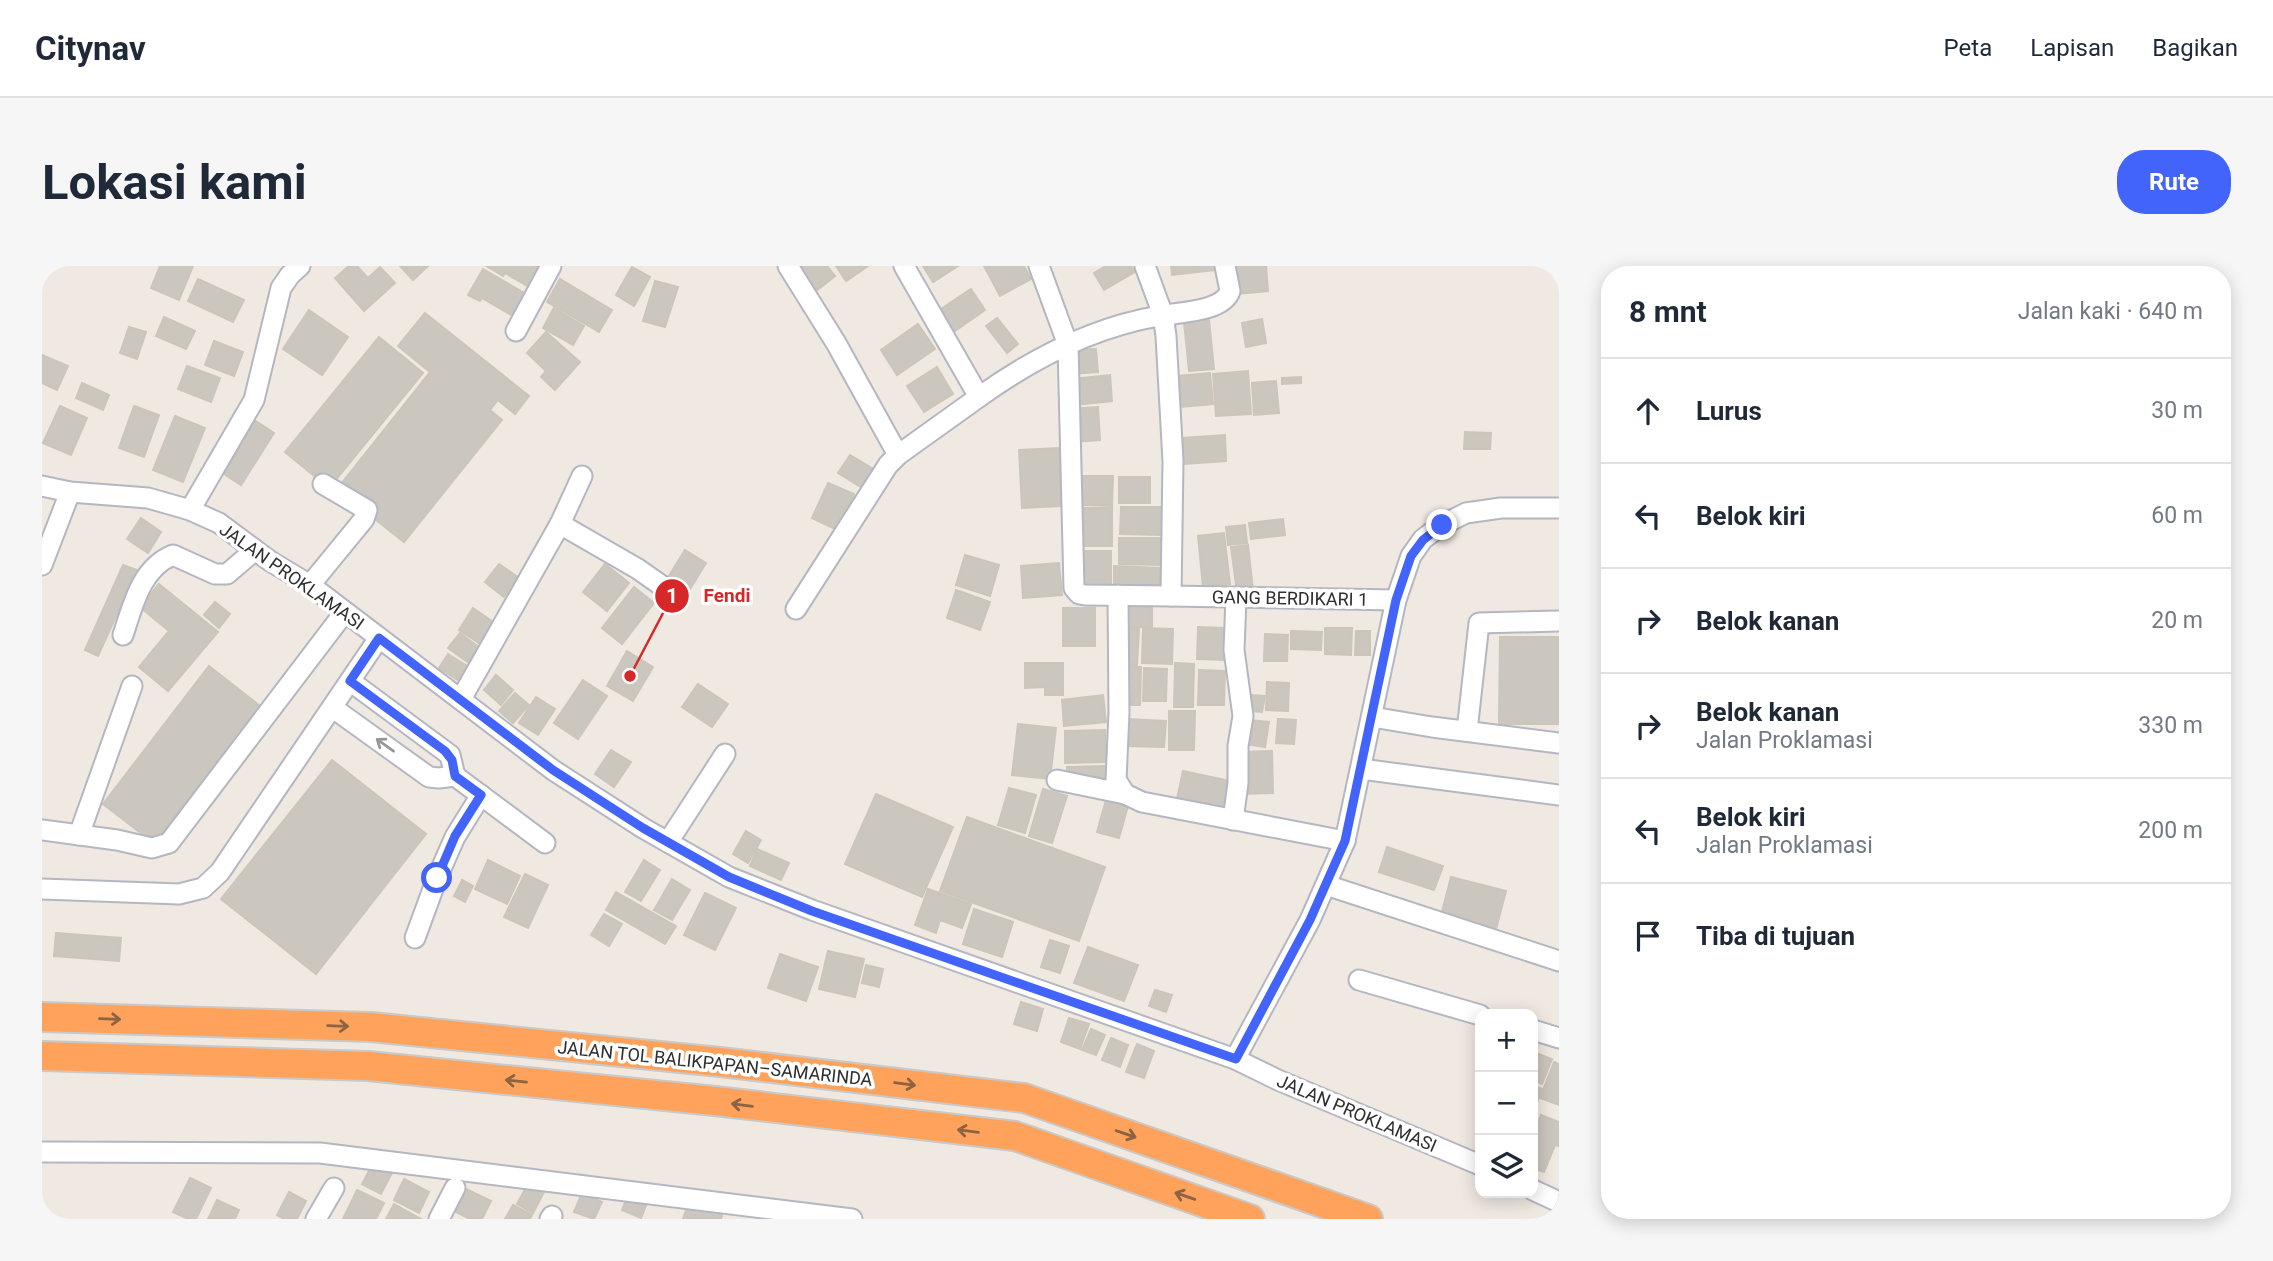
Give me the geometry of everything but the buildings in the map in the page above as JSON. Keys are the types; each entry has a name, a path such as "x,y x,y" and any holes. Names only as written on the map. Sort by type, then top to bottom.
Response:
{"highway":[{"name":"JALAN TOL BALIKPAPAN–SAMARINDA","path":"42,1017 371,1027 720,1062 1024,1098 1368,1219"},
{"path":"42,1056 368,1066 705,1100 1015,1136 1250,1219"}],"street":[{"path":"190,510 254,400 281,288 300,266"},
{"path":"516,331 551,266"},
{"path":"788,266 836,343 898,455"},
{"path":"904,266 979,397"},
{"path":"1039,266 1068,345"},
{"path":"1145,266 1163,315 1166,336 1178,596"},
{"path":"796,609 882,473 898,455 1000,382 1068,345 1108,329 1223,303 1230,290 1226,266"},
{"name":"GANG BERDIKARI 1","path":"1068,345 1074,588 1079,594 1396,600"},
{"path":"461,698 560,524 582,476"},
{"path":"310,585 364,519 367,510 323,484"},
{"name":"JALAN PROKLAMASI","path":"42,486 70,492 148,498 190,510 219,523 310,585 553,770 729,877 812,911 1236,1059 1278,1080 1475,1163"},
{"path":"42,565 70,492"},
{"path":"1236,1059 1310,920 1345,841 1396,600 1411,556 1423,540 1442,525 1466,513 1501,508 1559,508"},
{"path":"560,524 638,569 665,588"},
{"path":"124,635 139,588 160,561 173,555 215,574 227,575 256,550"},
{"path":"1118,595 1119,713 1116,780 1125,794"},
{"path":"1233,820 1238,783 1238,746 1243,716 1234,650 1236,597"},
{"path":"42,830 152,848 169,843 344,613"},
{"path":"1466,731 1479,623 1559,621"},
{"path":"42,890 179,894 203,888 220,872 379,638"},
{"path":"350,681 450,755 455,776 545,843"},
{"path":"79,835 132,686"},
{"path":"333,708 429,777 455,776"},
{"path":"1372,717 1559,743"},
{"path":"668,842 724,754"},
{"path":"1361,769 1559,795"},
{"path":"1057,780 1125,794 1142,802 1345,841"},
{"path":"415,938 455,836 481,795"},
{"path":"1326,885 1559,961"},
{"path":"1359,980 1475,1014"},
{"path":"1538,1032 1559,1038"},
{"path":"42,1152 320,1153 852,1219"},
{"path":"316,1219 334,1188"},
{"path":"439,1219 455,1188"},
{"path":"1538,1192 1559,1202"}],"place":[{"name":"Fendi","path":"630,676"}],"route":[{"path":"437,878 455,836 481,795 455,776 450,755 350,681 379,638 553,770 643,828 729,877 812,911 1236,1059 1310,920 1345,841 1396,600 1411,556 1423,540 1442,525"}]}
